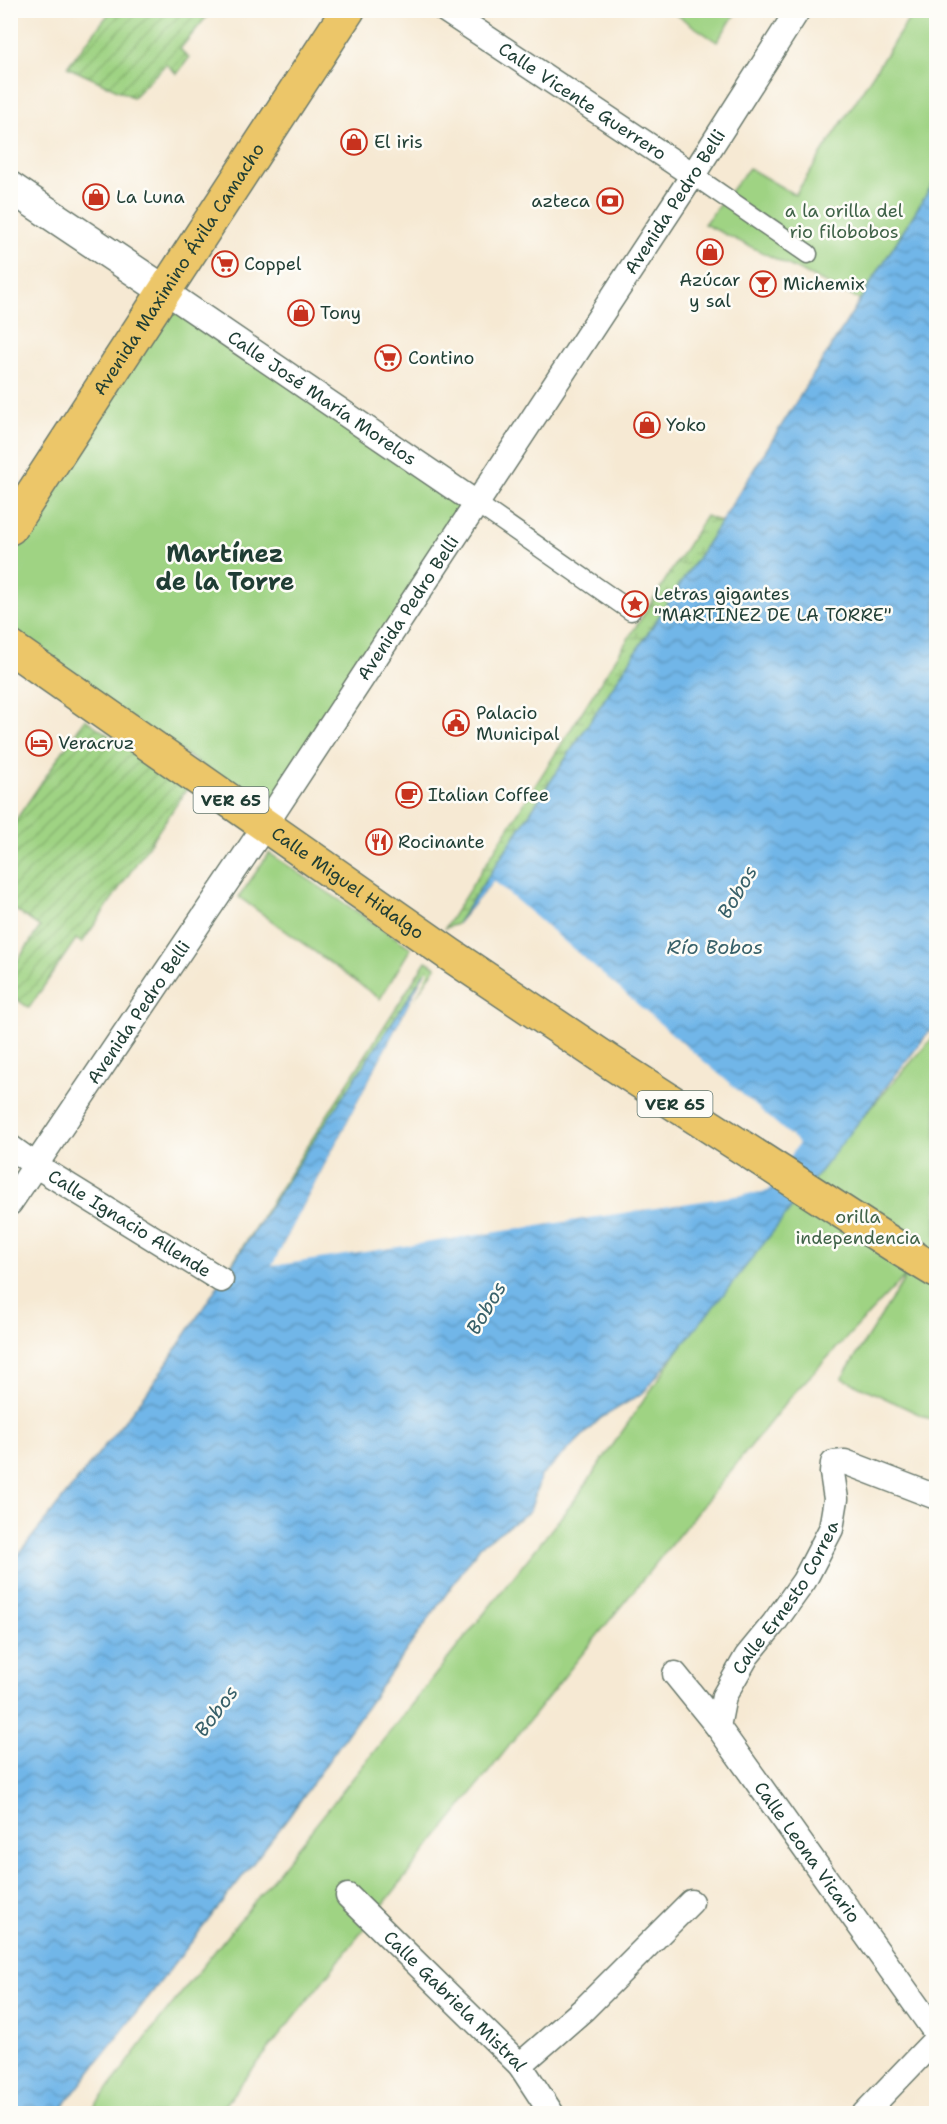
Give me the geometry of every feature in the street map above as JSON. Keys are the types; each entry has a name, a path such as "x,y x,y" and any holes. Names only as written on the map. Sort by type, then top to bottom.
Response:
{"main road":[{"name":"Avenida Maximino Ávila Camacho","path":"10,528 348,10"},
{"name":"Calle Miguel Hidalgo","path":"10,647 449,954 610,1062 936,1271"}],"street":[{"name":"Calle Vicente Guerrero","path":"445,10 808,254"},
{"name":"Avenida Pedro Belli","path":"10,1203 266,824 693,175 798,10"},
{"name":"Calle José María Morelos","path":"10,187 477,503 631,611"},
{"name":"Calle Ignacio Allende","path":"10,1147 35,1165 221,1280"},
{"name":"Calle Ernesto Correa","path":"718,1727 724,1696 747,1656 804,1581 831,1529 836,1499 832,1473 833,1463 845,1462 936,1497"},
{"name":"Calle Leona Vicario","path":"675,1674 718,1727 936,2033"},
{"name":"Calle Gabriela Mistral","path":"348,1896 520,2066 552,2114"},
{"path":"520,2066 584,2009 691,1902"},
{"path":"864,2114 936,2039"}],"green space":[{"path":"111,11 201,11 208,15 180,49 189,58 177,74 166,64 133,97 67,67"},
{"path":"671,11 737,11 717,42"},
{"name":"a la orilla del rio filobobos","path":"914,11 936,11 936,179 860,300 704,224 749,168 795,195"},
{"path":"168,301 475,503 271,811 11,639 10,538"},
{"path":"706,516 721,522 457,924 445,928"},
{"path":"85,719 187,789 82,943 76,939 29,1008 11,995 11,971 40,927 11,907 11,827"},
{"path":"269,853 411,948 380,999 239,897"},
{"path":"426,961 436,967 222,1279"},
{"name":"orilla independencia","path":"936,1034 936,1244 911,1271 936,1287 936,1422 842,1378 908,1273 793,1394 575,1663 218,2113 89,2114 156,2025 577,1497 756,1238"}],"water":[{"name":"Río Bobos","path":"936,179 936,1023 736,1279 643,1393 601,1418 541,1476 530,1511 480,1546 288,1818 58,2113 11,2113 10,1565 149,1390 426,971 282,1247 492,884 457,924 721,522"}],"pier":[{"path":"494,881 799,1143 768,1191 272,1266 426,971 428,969 429,972 340,1143 477,906 459,926 456,926"}],"place":[{"name":"El iris","path":"354,142"},
{"name":"La Luna","path":"96,197"},
{"name":"azteca","path":"610,201"},
{"name":"Azúcar y sal","path":"710,252"},
{"name":"Coppel","path":"225,264"},
{"name":"Michemix","path":"763,284"},
{"name":"Tony","path":"301,313"},
{"name":"Contino","path":"388,358"},
{"name":"Yoko","path":"647,425"},
{"name":"Letras gigantes \"MARTINEZ DE LA TORRE\"","path":"635,604"},
{"name":"Palacio Municipal","path":"456,723"},
{"name":"Veracruz","path":"39,743"},
{"name":"Italian Coffee","path":"409,795"},
{"name":"Rocinante","path":"379,842"}],"district":[{"name":"Martínez de la Torre","path":"225,568"}],"water label":[{"name":"Bobos","path":"737,892"},
{"name":"Bobos","path":"486,1308"},
{"name":"Bobos","path":"216,1711"}]}
